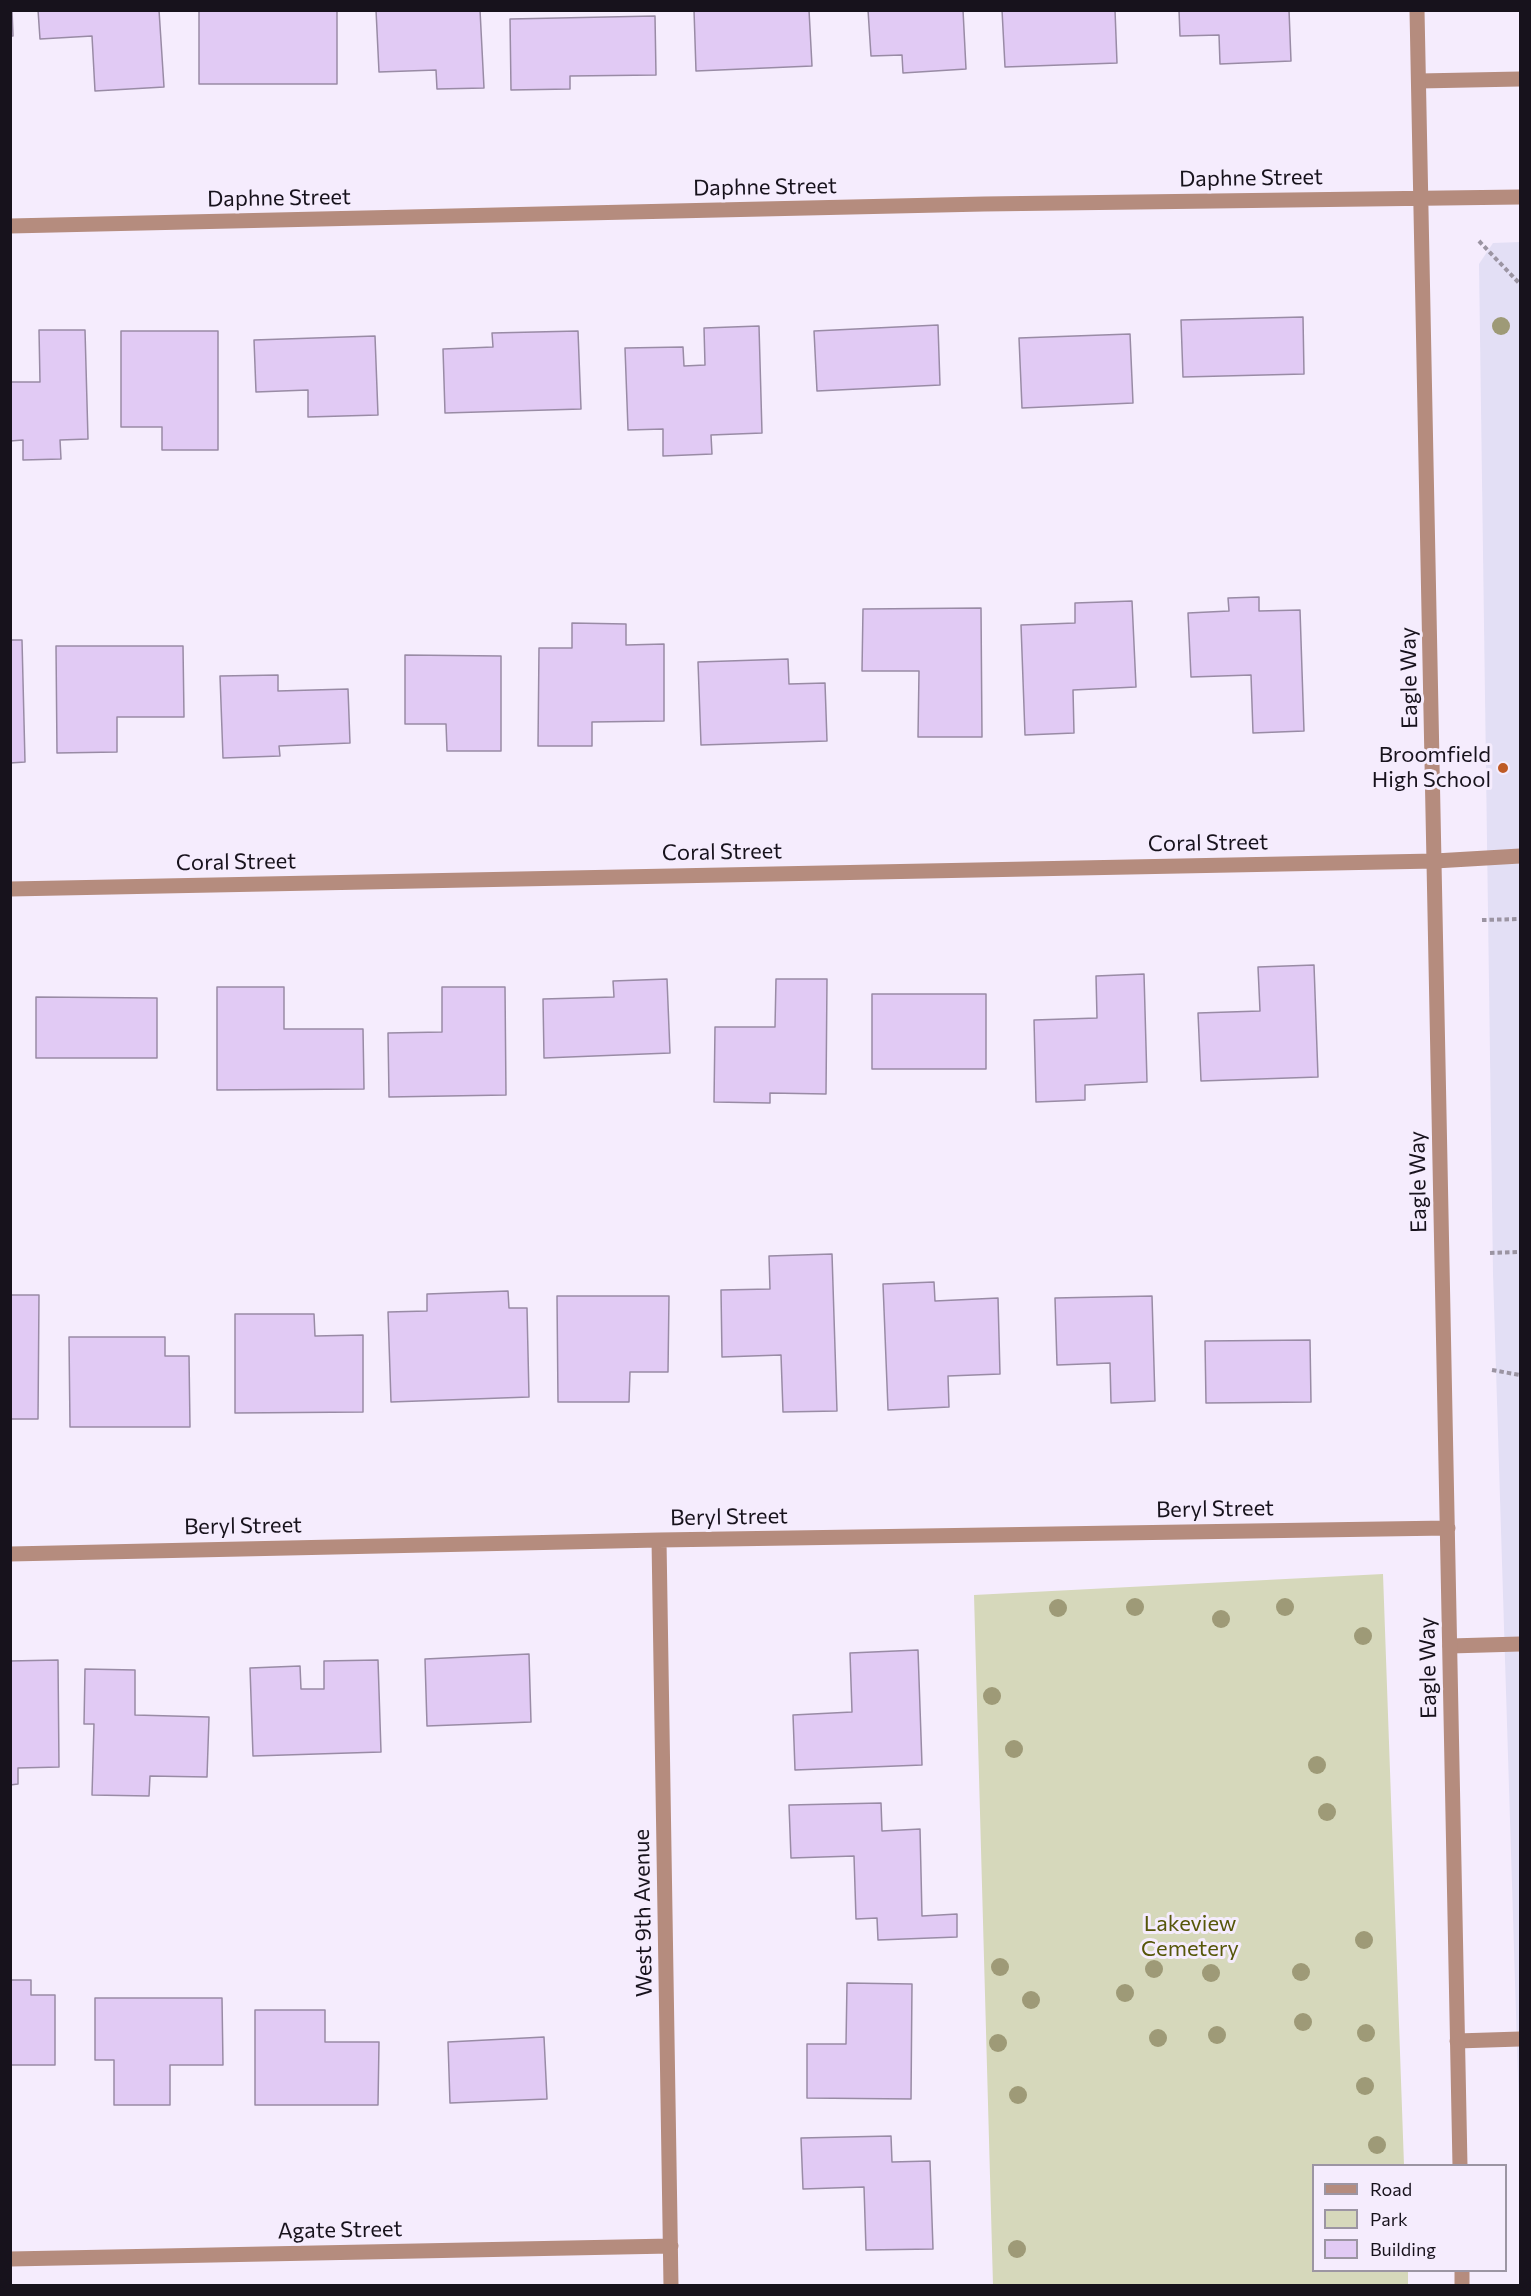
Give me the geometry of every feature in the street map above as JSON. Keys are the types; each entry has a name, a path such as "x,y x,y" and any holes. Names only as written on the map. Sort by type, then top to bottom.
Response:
{"street":[{"name":"Eagle Way","path":"1417,10 1460,2164"},
{"path":"1419,81 1521,79"},
{"name":"Daphne Street","path":"10,226 973,204 1521,197"},
{"name":"Coral Street","path":"10,889 1435,861 1521,856"},
{"name":"Beryl Street","path":"10,1554 659,1540 1448,1527"},
{"name":"West 9th Avenue","path":"659,1540 671,2286"},
{"path":"1450,1646 1521,1644"},
{"path":"1457,2041 1521,2038"},
{"name":"Agate Street","path":"10,2259 670,2246"}],"path":[{"path":"1479,241 1521,284"},
{"path":"1482,920 1521,919"},
{"path":"1490,1253 1521,1252"},
{"path":"1492,1370 1521,1375"}],"shaded area":[{"name":"Broomfield High School","path":"1520,242 1520,2142 1493,1273 1479,264 1493,243"}],"green space":[{"name":"Lakeview Cemetery","path":"1383,1574 1404,2164 1312,2164 1312,2272 1408,2272 1408,2285 993,2285 974,1595"}],"building":[{"path":"10,10 12,10 13,36 10,36"},
{"path":"38,10 159,10 164,87 95,91 92,36 40,39"},
{"path":"199,10 337,10 337,84 199,84"},
{"path":"376,10 480,10 484,88 437,89 436,70 379,72"},
{"path":"694,10 809,10 812,66 696,71"},
{"path":"868,10 963,10 966,69 903,73 902,55 871,56"},
{"path":"1002,10 1115,10 1117,63 1005,67"},
{"path":"1179,10 1289,10 1291,61 1220,64 1219,35 1180,36"},
{"path":"655,16 656,75 570,76 570,89 511,90 510,19"},
{"path":"1303,317 1304,374 1183,377 1181,320"},
{"path":"938,325 940,385 817,391 814,331"},
{"path":"759,326 762,433 711,435 712,454 663,456 663,429 628,430 625,348 683,347 684,366 705,365 704,328"},
{"path":"39,330 85,330 88,439 60,440 61,459 23,460 23,440 10,441 10,382 40,382"},
{"path":"121,331 218,331 218,450 162,450 162,427 121,427"},
{"path":"578,331 581,409 445,413 443,349 493,347 492,333"},
{"path":"1130,334 1133,403 1022,408 1019,338"},
{"path":"375,336 378,415 308,417 308,390 256,392 254,340"},
{"path":"1259,597 1259,611 1300,610 1304,731 1253,733 1251,675 1191,677 1188,613 1229,611 1228,598"},
{"path":"1132,601 1136,687 1073,690 1074,733 1025,735 1021,625 1075,623 1075,603"},
{"path":"981,608 982,737 918,737 919,671 862,671 863,609"},
{"path":"572,623 626,624 626,645 664,644 664,721 592,722 592,746 538,746 539,648 572,648"},
{"path":"10,640 22,640 25,762 10,763"},
{"path":"56,646 183,646 184,717 117,717 117,752 57,753"},
{"path":"405,655 501,656 501,751 447,751 446,724 405,724"},
{"path":"788,659 789,684 825,683 827,741 701,745 698,662"},
{"path":"278,675 278,691 348,689 350,743 279,746 280,756 223,758 220,676"},
{"path":"1314,965 1318,1077 1201,1081 1198,1013 1260,1011 1258,967"},
{"path":"1144,974 1147,1082 1085,1085 1085,1100 1036,1102 1034,1020 1097,1018 1096,976"},
{"path":"667,979 670,1053 544,1058 543,999 614,997 613,981"},
{"path":"776,979 827,979 826,1094 770,1093 770,1103 714,1102 715,1027 775,1027"},
{"path":"217,987 284,987 284,1029 363,1029 364,1089 217,1090"},
{"path":"442,987 505,987 506,1095 389,1097 388,1033 442,1032"},
{"path":"872,994 986,994 986,1069 872,1069"},
{"path":"36,997 157,998 157,1058 36,1058"},
{"path":"832,1254 837,1411 783,1412 781,1355 722,1357 721,1290 770,1289 769,1256"},
{"path":"934,1282 935,1301 998,1298 1000,1374 948,1376 949,1407 888,1410 883,1284"},
{"path":"508,1291 509,1308 527,1308 529,1397 391,1402 388,1312 427,1311 427,1294"},
{"path":"10,1295 39,1295 38,1419 10,1419"},
{"path":"557,1296 669,1296 668,1372 630,1372 629,1402 558,1402"},
{"path":"1152,1296 1155,1401 1111,1403 1110,1363 1057,1365 1055,1298"},
{"path":"235,1314 314,1314 315,1336 363,1335 363,1412 235,1413"},
{"path":"69,1337 165,1337 165,1356 189,1356 190,1427 70,1427"},
{"path":"1310,1340 1311,1402 1206,1403 1205,1341"},
{"path":"918,1650 922,1765 795,1770 793,1715 852,1712 850,1653"},
{"path":"529,1654 531,1722 427,1726 425,1659"},
{"path":"58,1660 59,1767 18,1768 18,1784 10,1785 10,1661"},
{"path":"378,1660 381,1752 253,1756 250,1668 300,1666 301,1689 324,1689 324,1661"},
{"path":"85,1669 135,1670 135,1715 209,1717 207,1777 150,1776 149,1796 92,1795 94,1724 84,1724"},
{"path":"881,1803 882,1831 920,1829 922,1916 957,1914 957,1937 878,1940 877,1918 856,1919 854,1856 791,1858 789,1805"},
{"path":"10,1980 31,1980 31,1995 55,1995 55,2065 10,2065"},
{"path":"847,1983 912,1984 911,2099 807,2098 807,2044 846,2044"},
{"path":"95,1998 222,1998 223,2065 170,2065 170,2105 114,2105 114,2060 95,2060"},
{"path":"255,2010 325,2010 325,2042 379,2042 378,2105 255,2105"},
{"path":"544,2037 547,2099 450,2103 448,2042"},
{"path":"891,2136 892,2162 930,2161 933,2249 866,2250 864,2187 803,2189 801,2138"}],"place":[{"name":"Broomfield High School","path":"1503,768"}]}
